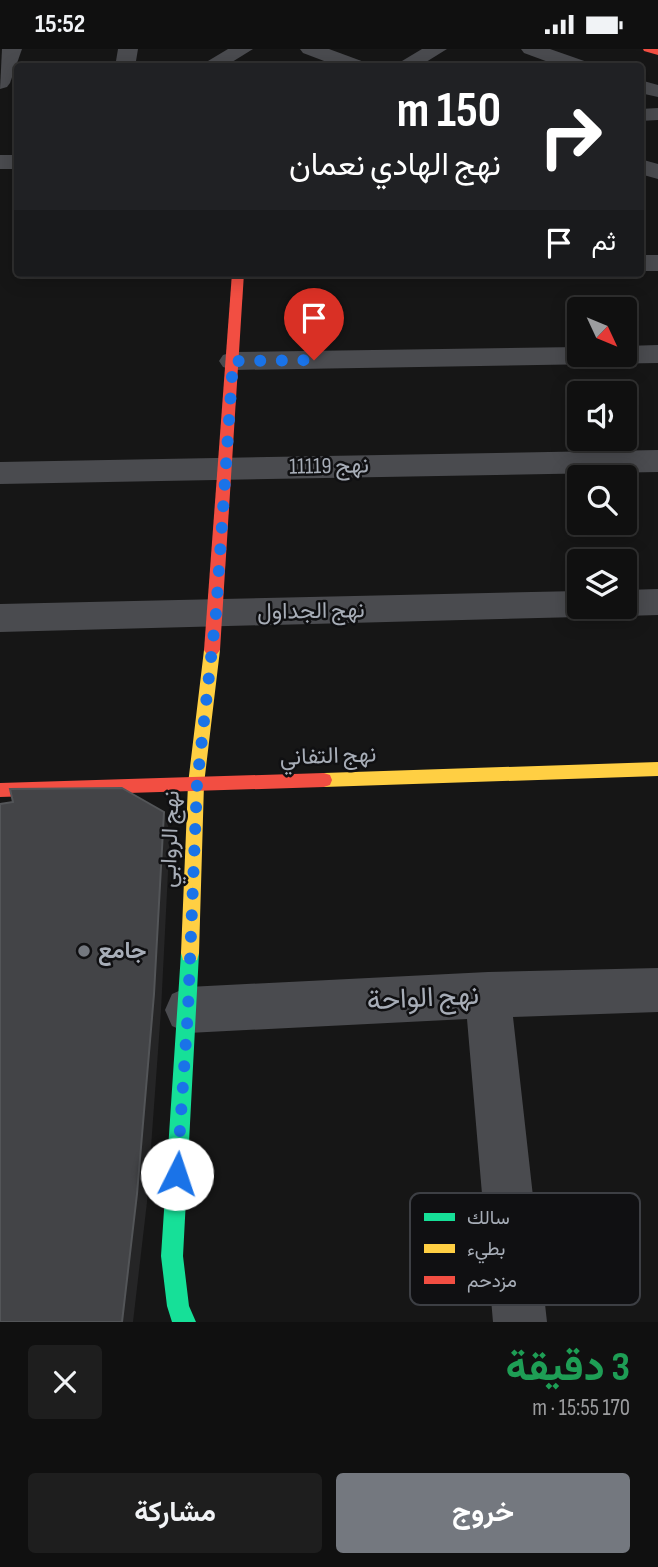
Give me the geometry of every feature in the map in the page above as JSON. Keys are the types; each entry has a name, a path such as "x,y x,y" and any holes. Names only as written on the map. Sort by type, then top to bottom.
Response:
{"main road":[{"path":"648,49 658,53"},
{"name":"نهج الروابي","path":"184,1322 178,1306 172,1256 188,1010 197,784 216,613 238,277"},
{"name":"نهج التفاني","path":"0,790 658,769"}],"street":[{"path":"0,83 12,49"},
{"path":"216,63 243,49"},
{"path":"310,49 349,63"},
{"path":"410,63 437,49"},
{"path":"531,49 547,62"},
{"path":"637,355 658,355"},
{"path":"233,361 567,356"},
{"name":"نهج 11119","path":"0,473 658,461"},
{"path":"637,603 658,603"},
{"name":"نهج الجداول","path":"0,618 567,604"},
{"name":"نهج الواحة","path":"188,1010 488,995 658,990"},
{"path":"488,995 507,1193"}],"building":[{"path":"122,788 164,812 154,994 137,1194 122,1322 0,1322 0,804 13,802 10,789"}],"traffic: fast":[{"path":"184,1322 178,1306 172,1256 190,953"}],"traffic: slow":[{"path":"190,953 196,784 212,650"},
{"path":"324,780 658,769"}],"traffic: jam":[{"path":"647,49 658,52"},
{"path":"212,650 238,277"},
{"path":"0,790 324,780"}],"place":[{"name":"جامع","path":"84,951"}],"route":[{"path":"177,1174 188,1010 197,784 216,613 233,361 314,360"}]}
